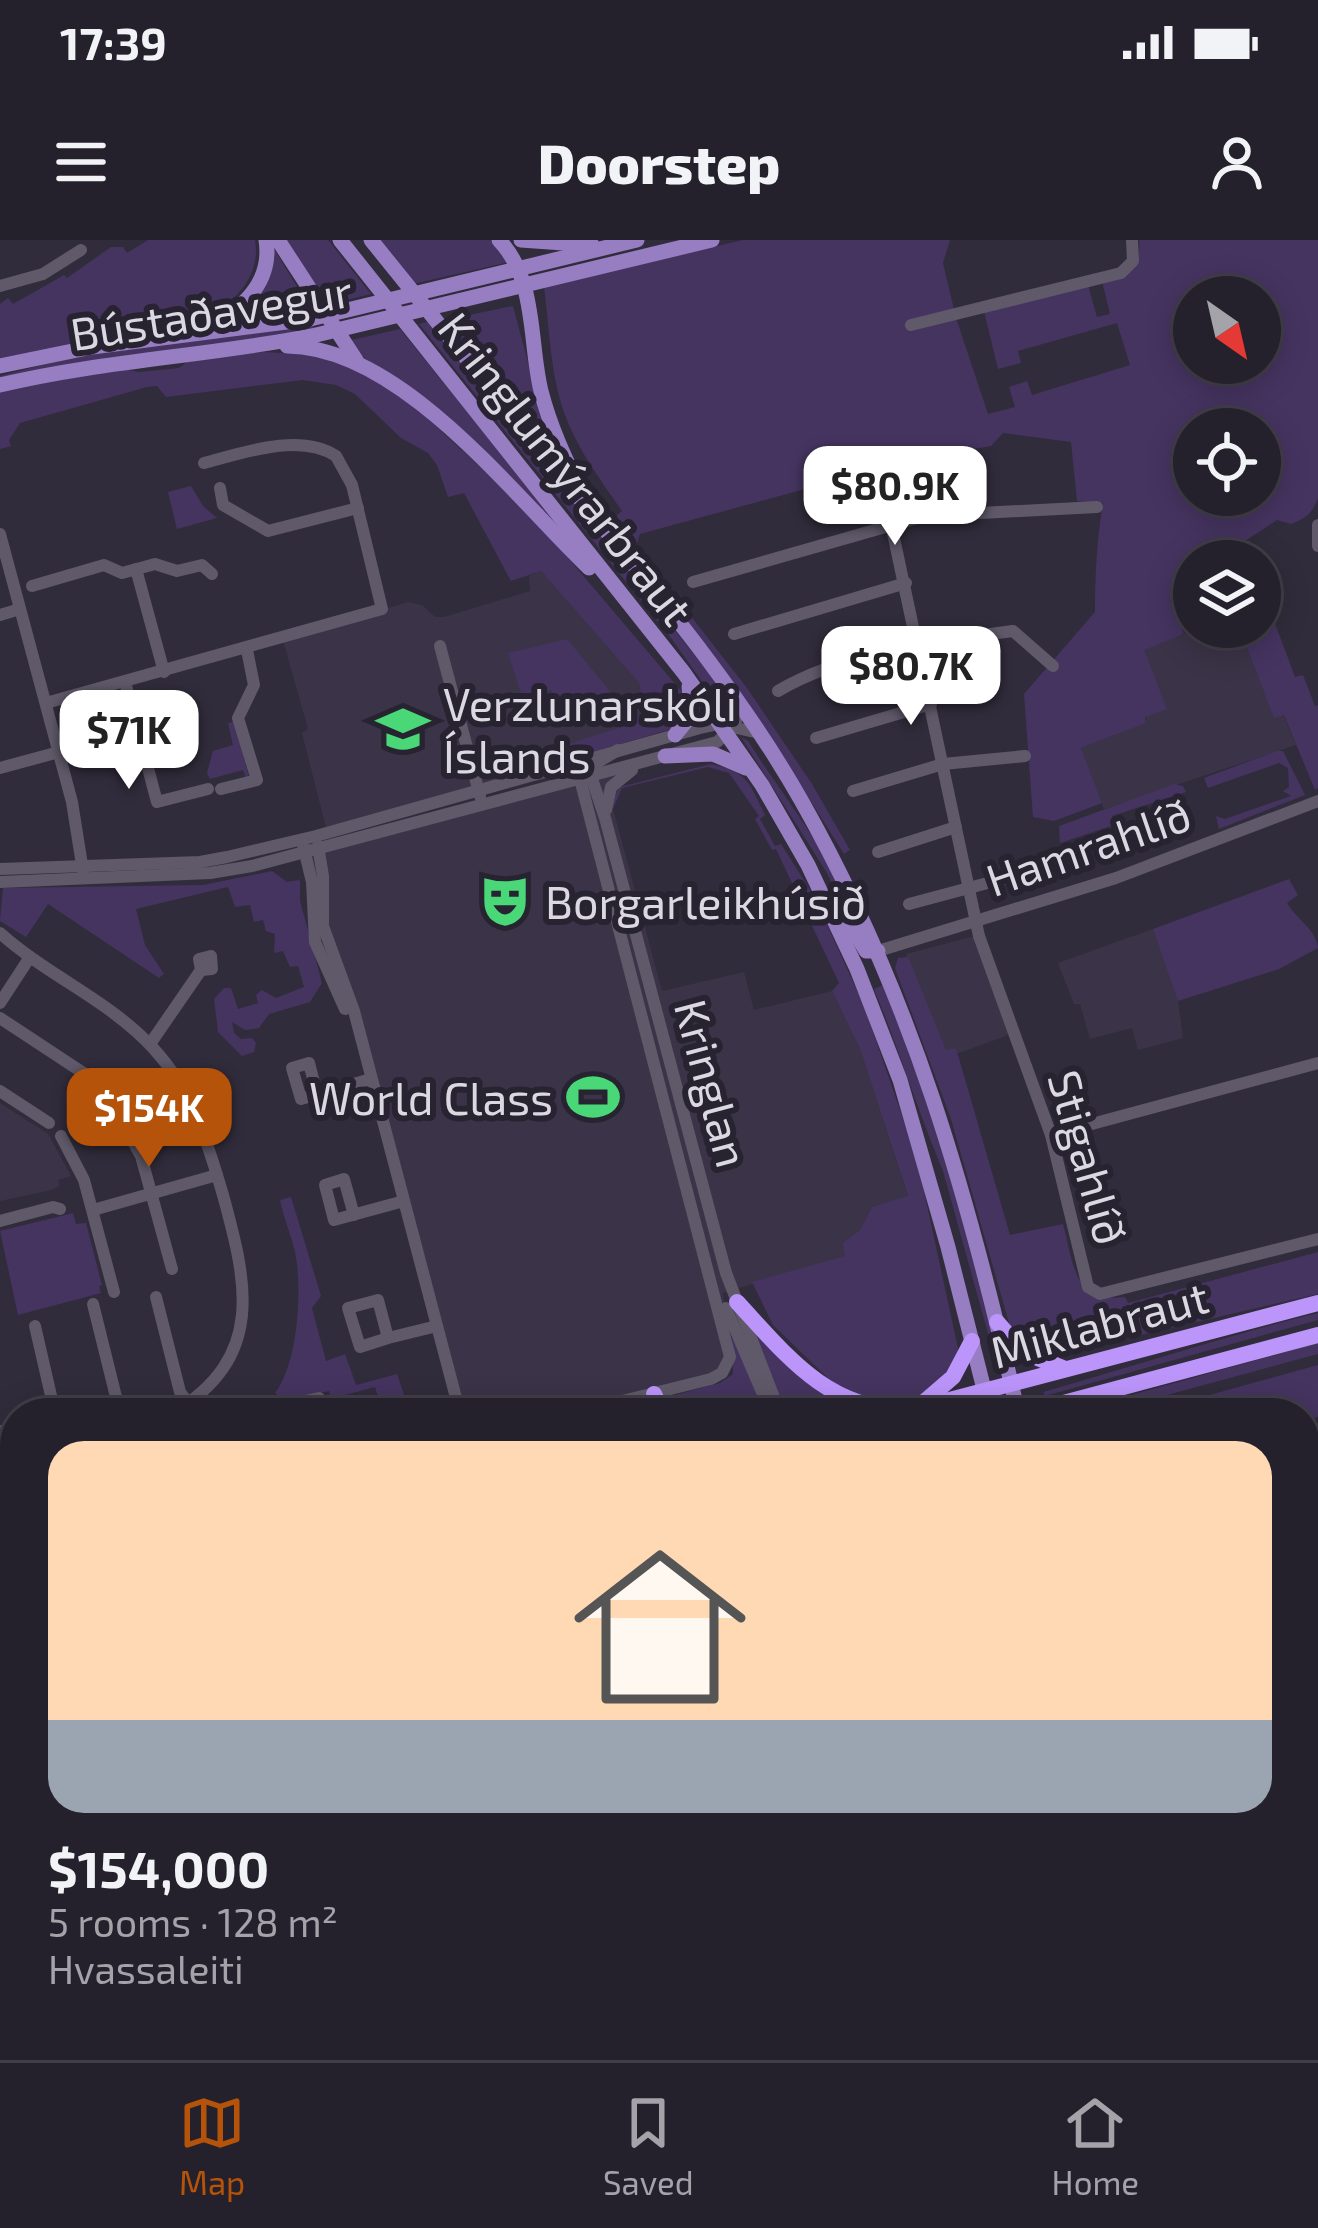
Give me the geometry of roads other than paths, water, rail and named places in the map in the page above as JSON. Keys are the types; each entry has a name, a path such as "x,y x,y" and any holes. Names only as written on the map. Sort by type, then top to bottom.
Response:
{"highway":[{"path":"737,1302 840,1398"},
{"name":"Miklabraut","path":"957,1398 1318,1304"},
{"path":"997,1322 1023,1352 1066,1369"},
{"name":"Miklabraut","path":"1089,1398 1318,1335"},
{"path":"926,1398 950,1382 972,1341"},
{"path":"654,1394 656,1398"}],"main road":[{"path":"190,334 223,319 253,293 267,262 266,240"},
{"path":"278,240 357,362"},
{"name":"Kringlumýrarbraut","path":"340,240 727,729 830,909 900,1080 986,1398"},
{"name":"Kringlumýrarbraut","path":"370,240 740,704 825,843 913,1034 952,1150 1016,1398"},
{"path":"499,240 520,278 547,411 591,512"},
{"path":"521,240 562,245 637,240"},
{"name":"Bústaðavegur","path":"0,385 97,365 260,346 360,326 470,298 637,240"},
{"name":"Bústaðavegur","path":"0,366 92,346 325,315 458,283 520,278 712,240"},
{"path":"260,346 311,348 357,362 390,381 524,499 623,600"},
{"path":"676,735 693,706 684,673"},
{"path":"665,756 712,754 753,773"},
{"path":"830,909 844,914 860,946 878,950"}],"street":[{"path":"911,325 1121,273 1133,261 1132,240"},
{"path":"0,286 43,274 81,250"},
{"path":"46,704 382,610 358,508 342,463 328,451 276,447 204,463"},
{"path":"220,488 224,505 268,531 358,508"},
{"path":"693,582 891,524 944,514 1097,507"},
{"name":"Stigahlíð","path":"891,524 975,922 1051,1135 1088,1287 1100,1294 1318,1239"},
{"path":"1318,525 1318,547"},
{"path":"0,534 77,823 83,872"},
{"path":"32,586 104,565 122,573 155,564 177,571 202,565 212,574"},
{"path":"136,569 164,672"},
{"path":"734,634 906,583"},
{"path":"0,615 20,609"},
{"path":"778,692 801,678 919,644 1013,631 1053,666"},
{"path":"440,646 481,798"},
{"path":"125,682 157,802 257,780 238,718 254,685 247,650"},
{"path":"0,869 210,873 481,798 665,756 727,729 740,704"},
{"path":"816,738 931,704"},
{"path":"481,798 560,768 676,735 727,729 759,733"},
{"path":"585,776 618,750"},
{"path":"0,768 59,752"},
{"path":"853,790 943,764 1025,756"},
{"path":"605,818 611,787 646,762"},
{"path":"560,768 585,776"},
{"name":"Kringlan","path":"585,776 605,818 737,1302 775,1398"},
{"name":"Kringlan","path":"585,776 713,1280 729,1365 711,1379 637,1398"},
{"name":"Hamrahlíð","path":"878,950 1116,878 1318,801"},
{"path":"878,852 956,827"},
{"path":"310,844 324,892 323,926 354,1011 456,1398"},
{"path":"909,904 1040,869"},
{"path":"0,882 83,872"},
{"path":"0,933 150,1045 193,1105 240,1258 245,1301 227,1360 198,1398"},
{"path":"0,1003 31,957"},
{"path":"150,1045 201,970"},
{"path":"0,1018 88,1076"},
{"path":"1051,1135 1318,1063"},
{"path":"317,1094 371,1079"},
{"path":"0,1091 49,1123"},
{"path":"105,1092 141,1156 172,1269"},
{"path":"62,1136 77,1162 115,1292"},
{"path":"93,1210 217,1175"},
{"path":"354,1215 404,1201"},
{"path":"0,1220 60,1209"},
{"name":"Kringlan","path":"713,1280 764,1398"},
{"path":"156,1298 184,1398"},
{"path":"93,1304 116,1398"},
{"path":"35,1326 52,1398"},
{"path":"388,1338 437,1326"}],"place":[{"name":"Verzlunarskóli Íslands","path":"403,729"},
{"name":"Borgarleikhúsið","path":"505,901"},
{"name":"World Class","path":"593,1097"}]}
